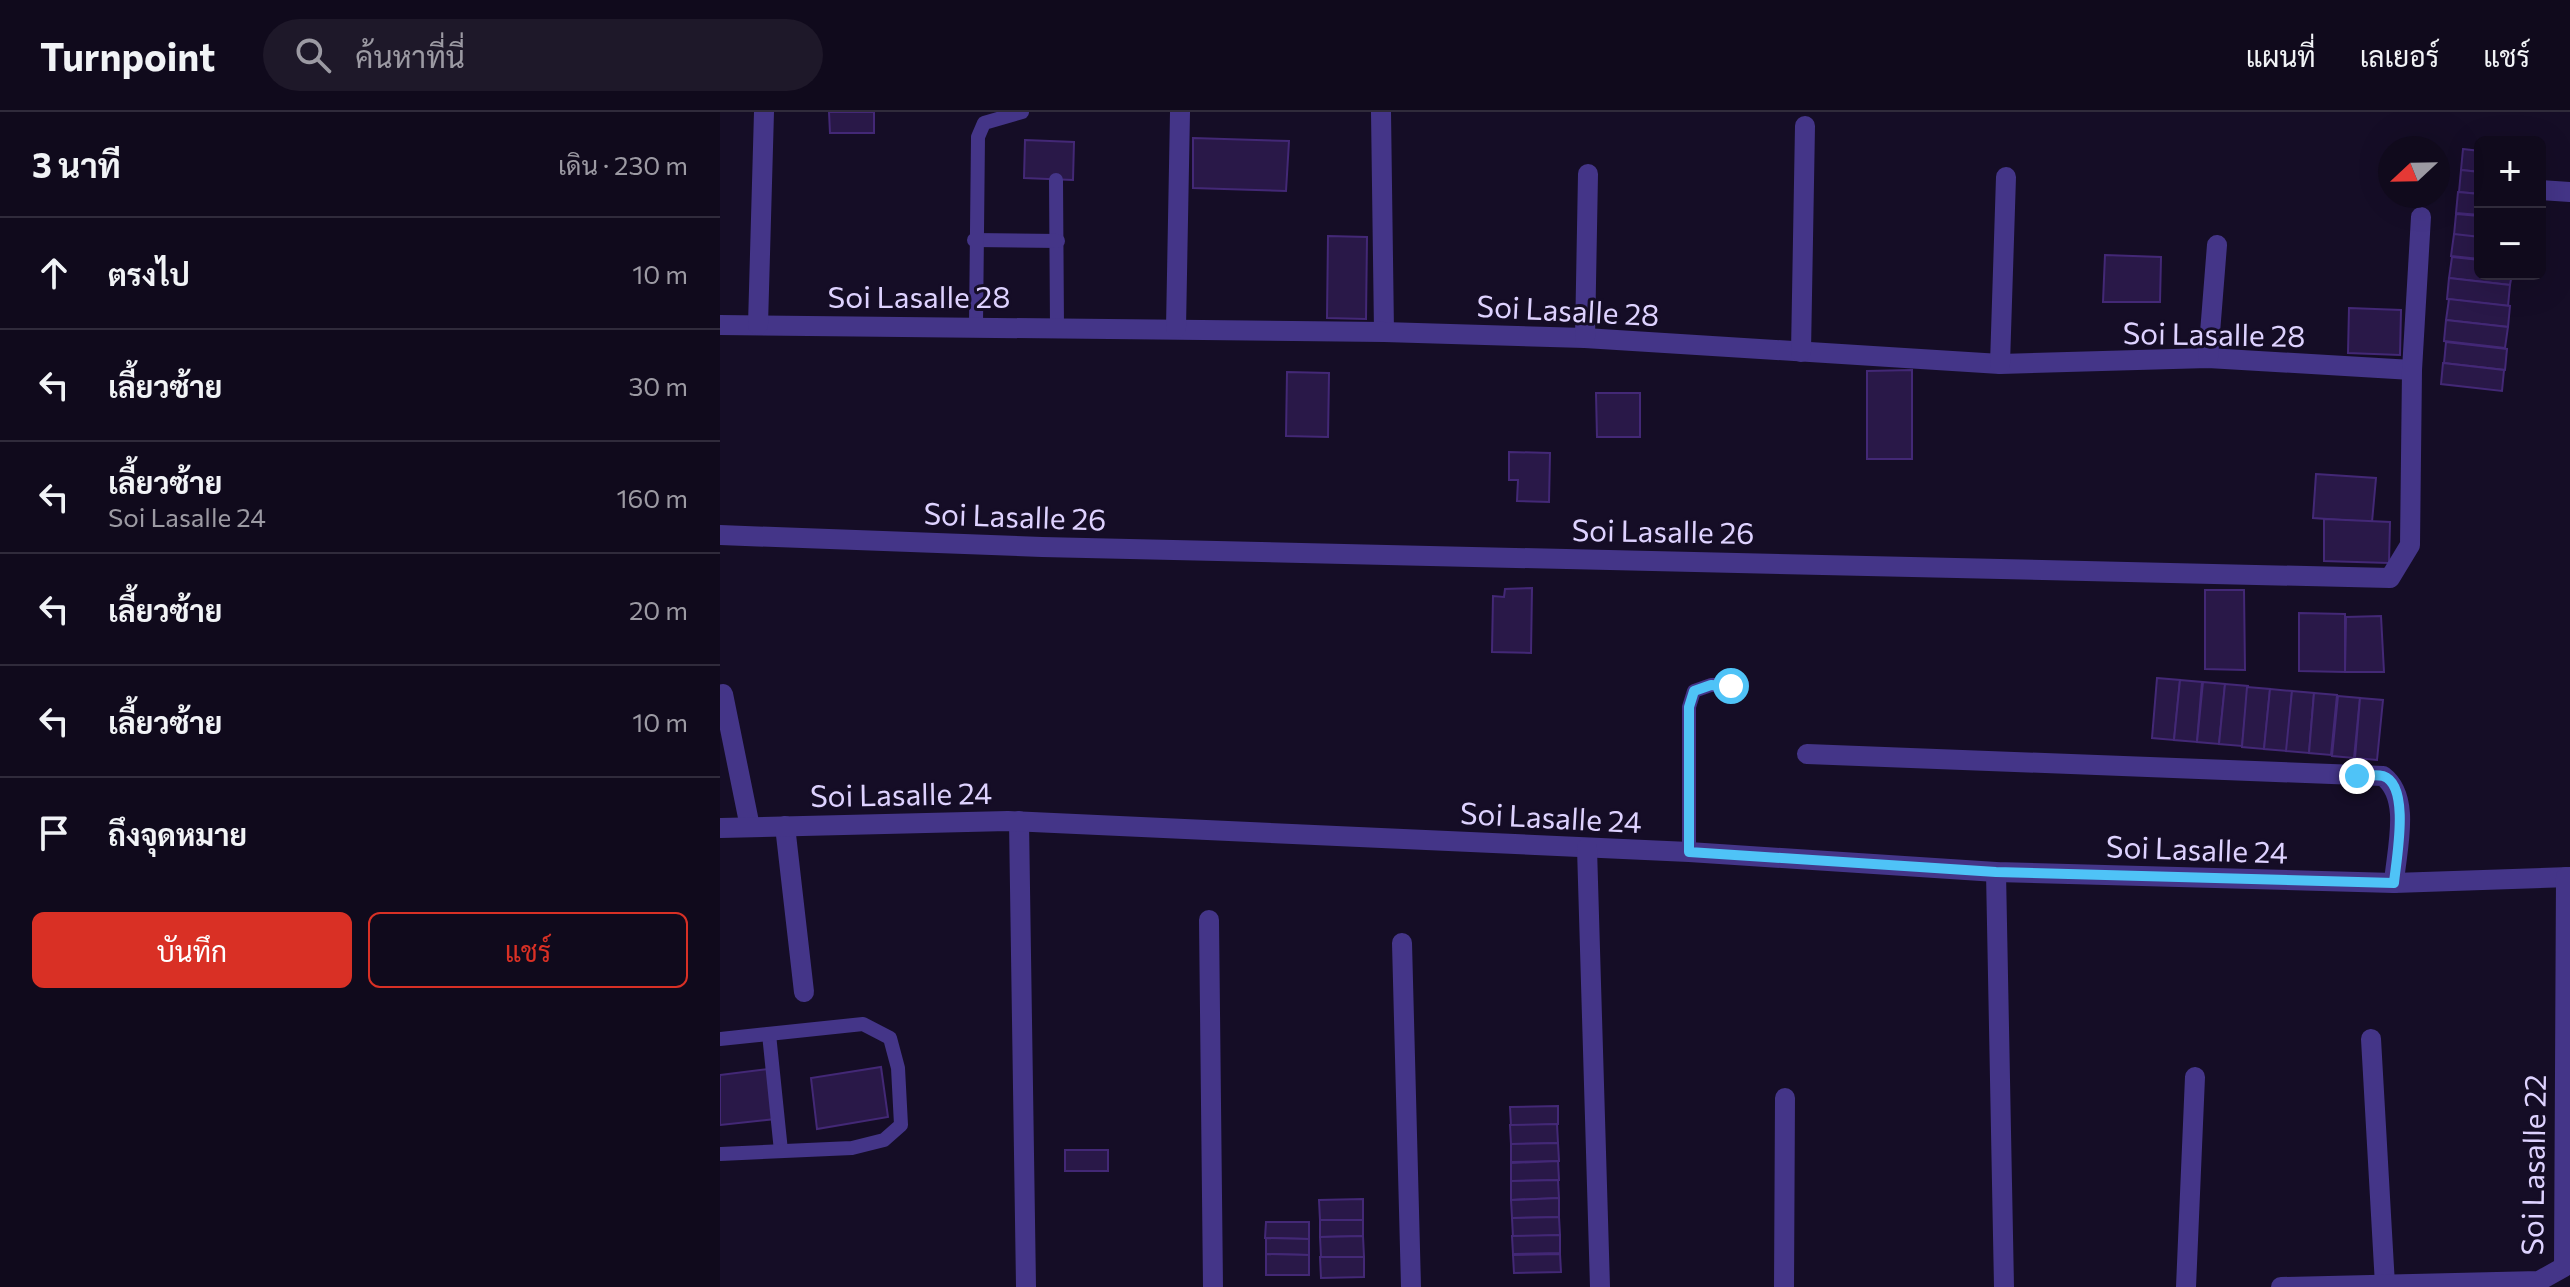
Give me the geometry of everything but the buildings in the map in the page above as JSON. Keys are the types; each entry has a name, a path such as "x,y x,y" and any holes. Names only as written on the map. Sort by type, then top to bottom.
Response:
{"street":[{"path":"758,325 764,112"},
{"path":"1176,328 1180,112"},
{"path":"1381,112 1384,332"},
{"path":"1801,352 1805,126"},
{"path":"1585,338 1588,174"},
{"path":"2000,364 2006,177"},
{"path":"2546,190 2570,192"},
{"path":"2412,370 2421,217"},
{"path":"2208,358 2217,245"},
{"name":"Soi Lasalle 28","path":"720,325 976,325 1384,332 1585,338 2000,364 2208,358 2412,370"},
{"name":"Soi Lasalle 26","path":"720,535 1042,547 2390,578 2410,545 2412,370"},
{"path":"723,694 750,827"},
{"path":"1807,754 2383,776 2395,785 2400,799 2394,883"},
{"path":"1019,821 1026,1287"},
{"name":"Soi Lasalle 24","path":"720,828 1019,821 1689,852 1996,872 2394,883 2568,877"},
{"path":"785,826 804,992"},
{"path":"1587,848 1600,1287"},
{"path":"1996,872 2004,1287"},
{"name":"Soi Lasalle 22","path":"2281,1287 2539,1281 2564,1267 2568,877"},
{"path":"1209,920 1213,1287"},
{"path":"1402,943 1411,1287"},
{"path":"2371,1039 2385,1285"},
{"path":"2186,1287 2195,1077"},
{"path":"1784,1287 1785,1098"}],"lane":[{"path":"976,325 974,240 978,137 984,123 1022,112"},
{"path":"1056,180 1057,326"},
{"path":"974,240 1058,241"},
{"path":"1689,852 1689,707 1694,691 1711,685 1742,684"},
{"path":"720,1039 863,1024 890,1038 898,1068 901,1125 884,1140 852,1148 720,1154"},
{"path":"769,1034 781,1151"}],"route":[{"path":"1731,686 1711,685 1694,691 1689,707 1689,852 1996,872 2394,883 2400,799 2395,785 2383,776 2357,776"}]}
